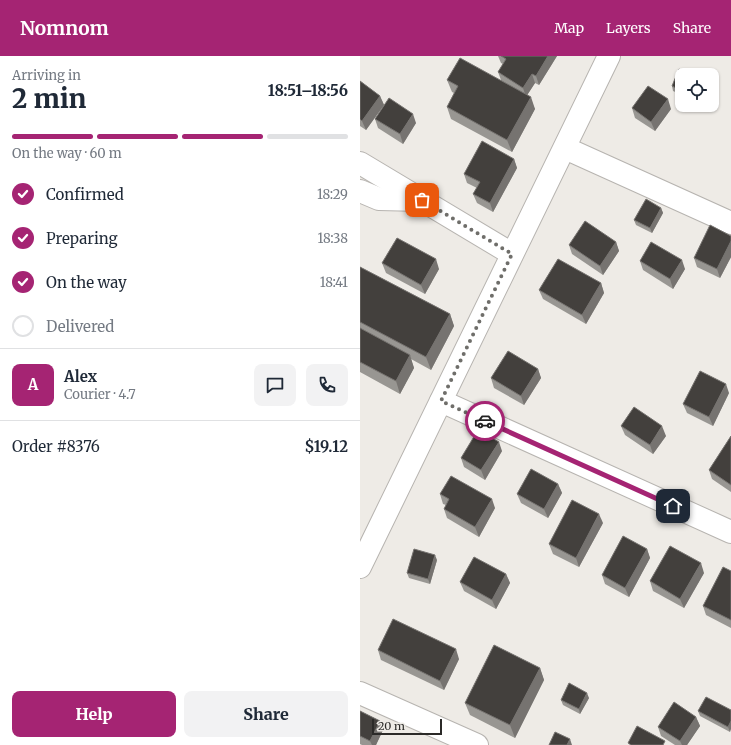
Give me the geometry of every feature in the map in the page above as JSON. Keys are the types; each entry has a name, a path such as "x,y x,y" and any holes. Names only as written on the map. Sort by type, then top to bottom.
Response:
{"street":[{"path":"360,567 609,56"},
{"path":"565,148 730,220"},
{"path":"360,163 512,254"},
{"path":"360,191 380,199 422,200"},
{"path":"441,401 731,532"},
{"path":"360,693 477,745"}],"building":[{"path":"501,56 548,56 536,76 532,74 523,88 498,72 506,59"},
{"path":"460,58 531,97 507,140 447,107 458,86 447,80"},
{"path":"675,79 675,88 672,86"},
{"path":"360,81 380,96 362,121 360,119"},
{"path":"648,86 668,99 651,122 632,108"},
{"path":"389,98 413,114 400,134 375,119"},
{"path":"482,141 514,159 490,203 473,194 480,182 464,174"},
{"path":"646,199 661,208 650,228 634,220"},
{"path":"585,221 616,242 600,266 569,245"},
{"path":"710,225 731,236 731,241 717,269 694,258"},
{"path":"397,238 436,259 421,285 382,263"},
{"path":"651,242 682,260 670,279 640,261"},
{"path":"558,259 601,283 582,315 539,290"},
{"path":"360,267 450,314 426,357 360,322"},
{"path":"360,328 410,355 396,381 360,362"},
{"path":"508,351 538,369 521,396 491,378"},
{"path":"700,371 726,384 709,417 683,404"},
{"path":"634,407 662,426 650,445 621,426"},
{"path":"478,430 499,442 481,470 461,458"},
{"path":"731,436 731,485 709,470"},
{"path":"531,469 558,484 544,509 517,494"},
{"path":"451,476 492,499 475,527 444,509 449,499 440,494"},
{"path":"572,500 599,514 576,558 549,544"},
{"path":"623,536 647,549 625,588 602,575"},
{"path":"670,546 701,563 680,599 650,581"},
{"path":"414,549 435,555 428,579 407,573"},
{"path":"474,557 506,574 492,600 460,582"},
{"path":"723,567 731,571 731,620 703,606"},
{"path":"393,619 456,649 440,681 378,650"},
{"path":"494,645 540,668 510,725 465,703"},
{"path":"569,683 587,693 579,709 561,700"},
{"path":"706,697 731,710 731,721 728,727 698,711"},
{"path":"674,702 696,717 680,741 658,727"},
{"path":"360,711 380,721 370,741 360,736"},
{"path":"637,726 665,741 663,745 631,745 628,743"},
{"path":"555,732 570,739 567,745 549,745"}],"way so far":[{"path":"422,200 512,254 441,401 485,421"}],"route":[{"path":"485,421 673,506"}]}
